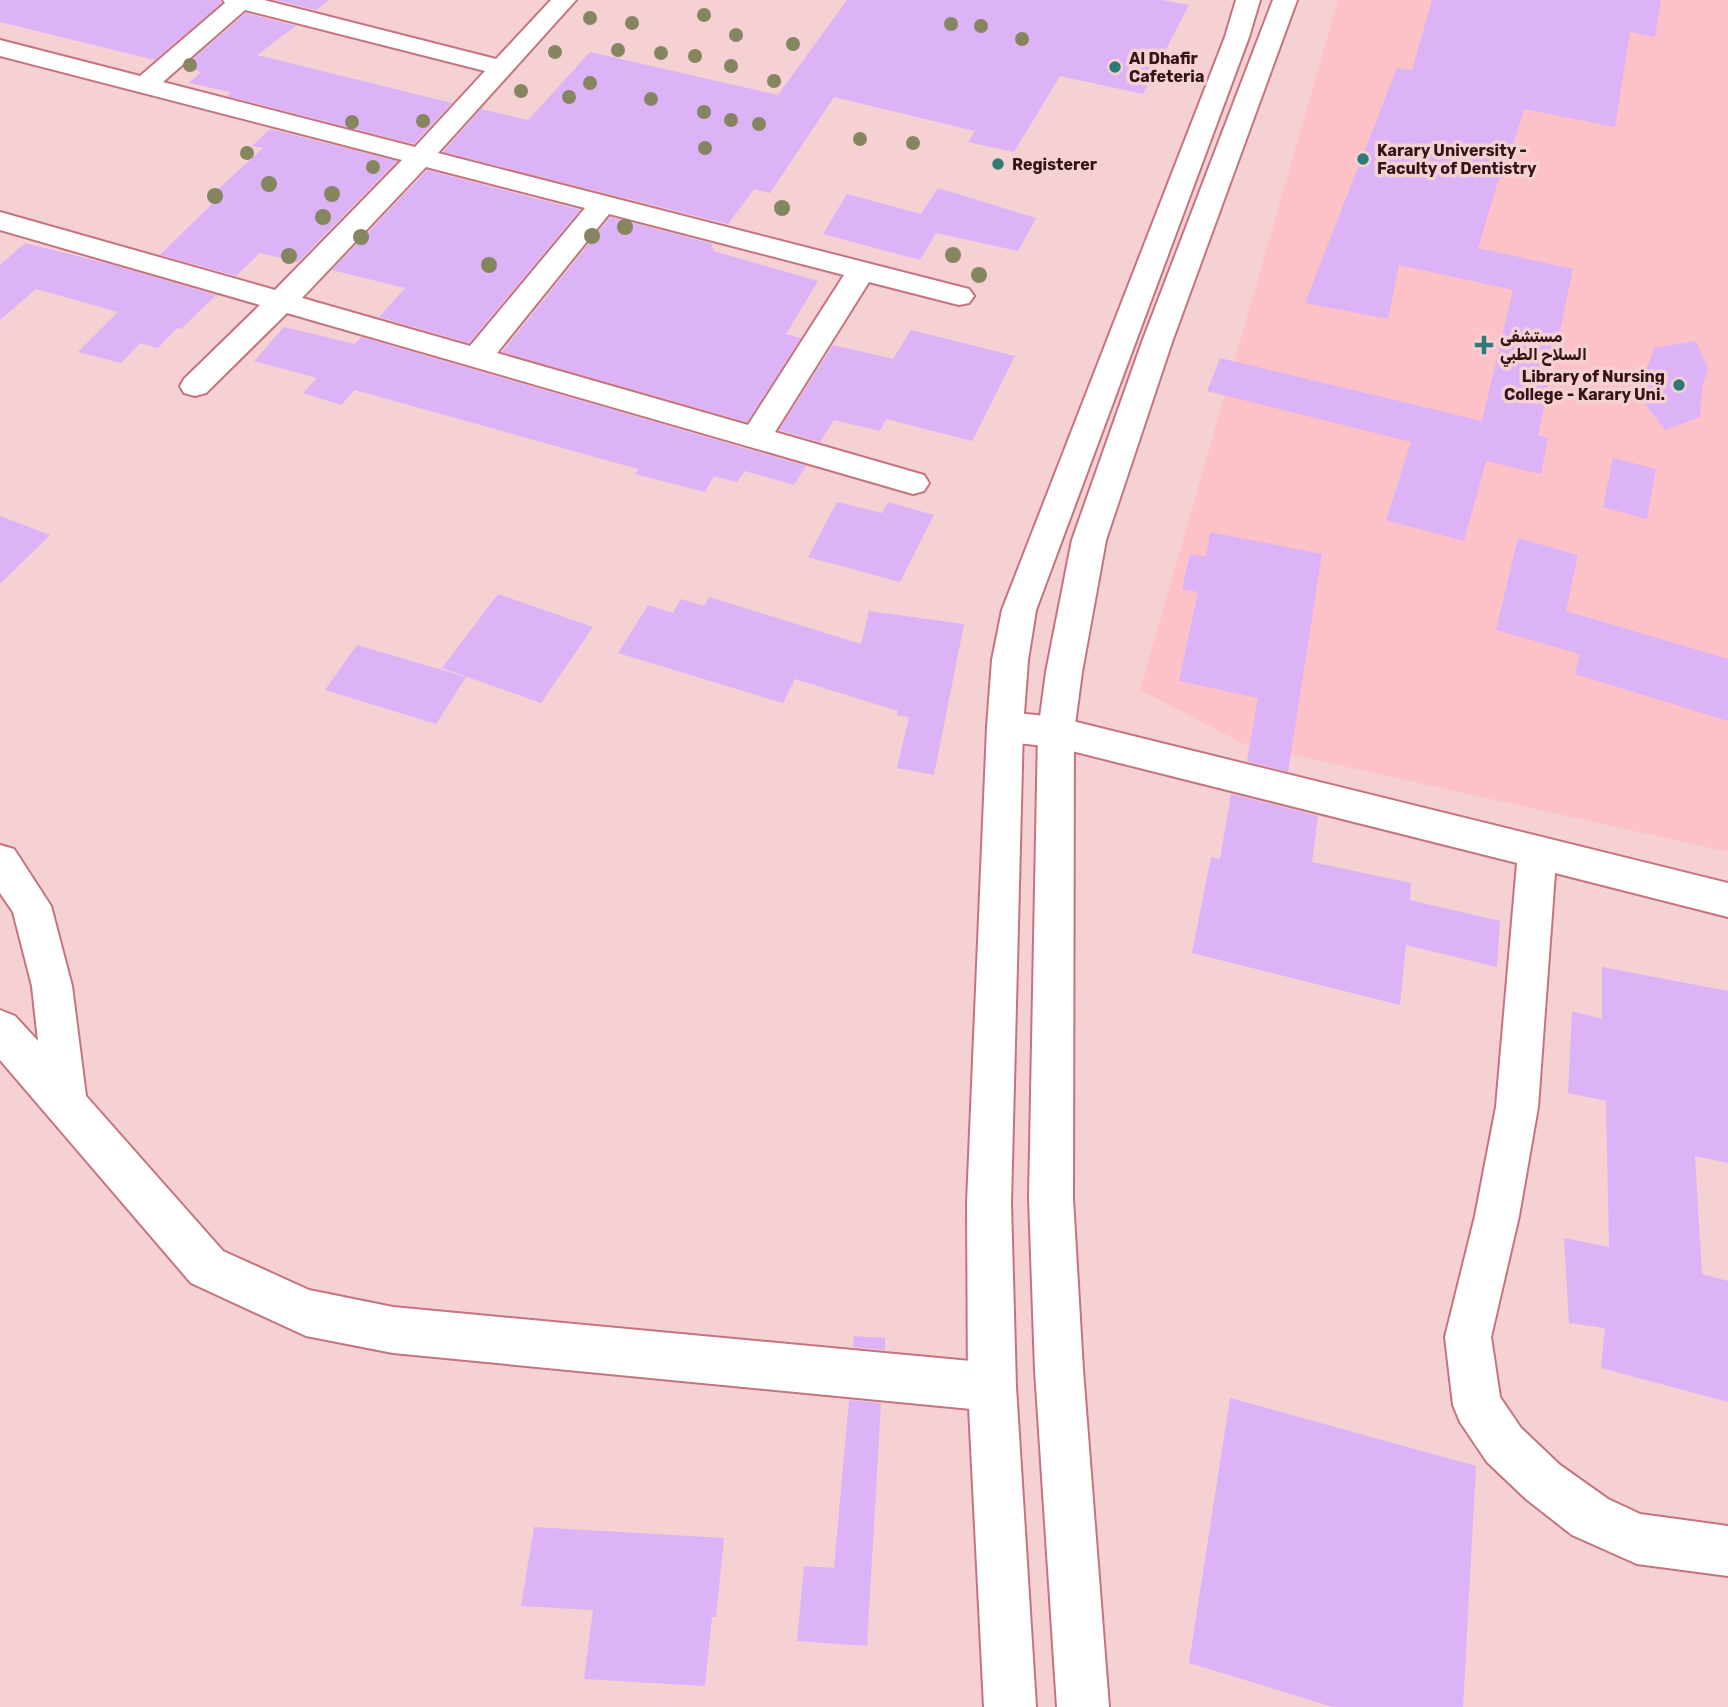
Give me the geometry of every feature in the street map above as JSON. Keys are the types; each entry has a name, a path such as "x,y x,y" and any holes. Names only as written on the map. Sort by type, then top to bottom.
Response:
{"street":[{"path":"1083,1707 1059,1370 1051,1198 1056,732 1089,540 1157,342 1252,41 1248,0"},
{"path":"1010,1707 992,1387 989,1203 1004,727 1018,610 1252,41 1285,0"},
{"path":"144,86 238,1 502,68"},
{"path":"195,386 280,303 420,157 502,68 557,1"},
{"path":"345,27 363,9"},
{"path":"0,48 959,296"},
{"path":"476,359 603,204"},
{"path":"0,221 913,483"},
{"path":"755,439 861,271"},
{"path":"1004,727 1056,732 1728,900"},
{"path":"1537,854 1517,1107 1497,1216 1468,1338 1477,1405 1504,1445 1543,1482 1590,1517 1637,1539 1728,1551"},
{"path":"0,861 31,906 52,986 66,1108"},
{"path":"0,1030 207,1267 306,1313 393,1330 992,1387"}],"shaded area":[{"name":"مستشفى السلاح الطبي","path":"1338,0 1728,0 1728,852 1244,744 1140,690"}],"building":[{"path":"0,0 220,0 222,3 155,60 0,22"},
{"path":"275,0 329,0 316,10"},
{"path":"847,0 1162,0 1189,5 1143,94 1060,76 1014,152 968,142 975,131 834,97 770,193 754,189 728,224 443,152 481,109 528,120 590,52 778,95"},
{"path":"1432,0 1661,0 1655,37 1630,32 1615,127 1524,109 1478,248 1573,269 1538,435 1548,438 1541,474 1486,461 1464,541 1386,520 1411,442 1207,391 1220,358 1482,421 1513,290 1399,265 1388,319 1305,303 1397,68 1412,70"},
{"path":"246,13 296,26 257,55 452,103 414,144 227,96 230,92 189,83 201,72 184,67"},
{"path":"270,129 397,161 298,262 260,253 236,276 160,255 222,194 215,192 263,148 252,146"},
{"path":"427,170 580,210 469,343 379,317 405,288 332,270"},
{"path":"938,188 1036,218 1018,251 936,233 920,260 823,234 847,194 921,214"},
{"path":"610,217 713,244 713,251 818,281 786,334 801,338 747,422 502,352"},
{"path":"25,243 216,295 158,348 140,343 121,363 78,352 118,312 36,289 0,320 0,265"},
{"path":"284,327 355,344 361,337 806,466 794,485 745,471 737,482 714,476 705,492 635,474 638,469 355,390 341,405 303,393 317,378 254,361"},
{"path":"911,330 1015,356 972,441 886,419 880,431 834,420 820,442 779,430 833,345 893,359"},
{"path":"1696,341 1708,368 1702,388 1700,417 1665,430 1645,404 1636,377 1648,366 1654,348"},
{"path":"1613,458 1656,469 1647,519 1603,507"},
{"path":"837,502 882,513 888,502 934,515 900,582 808,557"},
{"path":"0,516 50,535 0,584"},
{"path":"1210,532 1322,554 1288,772 1247,761 1258,698 1179,681 1198,592 1182,589 1190,554 1206,557"},
{"path":"1518,538 1578,555 1566,611 1728,659 1728,721 1575,674 1580,654 1496,630"},
{"path":"498,594 593,627 541,703 442,668"},
{"path":"709,597 861,644 869,611 964,624 934,775 897,768 909,717 897,715 898,711 795,679 783,703 618,653 648,605 673,613 681,599 704,606"},
{"path":"357,645 466,677 436,724 325,690"},
{"path":"1231,794 1318,816 1312,862 1411,883 1410,900 1500,921 1497,967 1406,945 1400,1005 1192,953 1211,857 1220,859"},
{"path":"1602,967 1728,991 1728,1163 1695,1156 1702,1274 1728,1281 1728,1402 1601,1368 1605,1328 1569,1323 1564,1238 1609,1247 1606,1101 1568,1093 1572,1011 1602,1019"},
{"path":"854,1336 885,1338 885,1350 853,1347"},
{"path":"1230,1398 1476,1466 1463,1707 1333,1707 1189,1663"},
{"path":"849,1400 881,1403 867,1646 797,1641 804,1566 834,1568"},
{"path":"534,1527 724,1538 716,1617 712,1617 705,1686 584,1679 593,1610 521,1606"}],"place":[{"name":"Al Dhafir Cafeteria","path":"1115,67"},
{"name":"Karary University - Faculty of Dentistry","path":"1363,159"},
{"name":"Registerer","path":"998,164"},
{"name":"مستشفى السلاح الطبي","path":"1484,345"},
{"name":"Library of Nursing College - Karary Uni.","path":"1679,385"}]}
